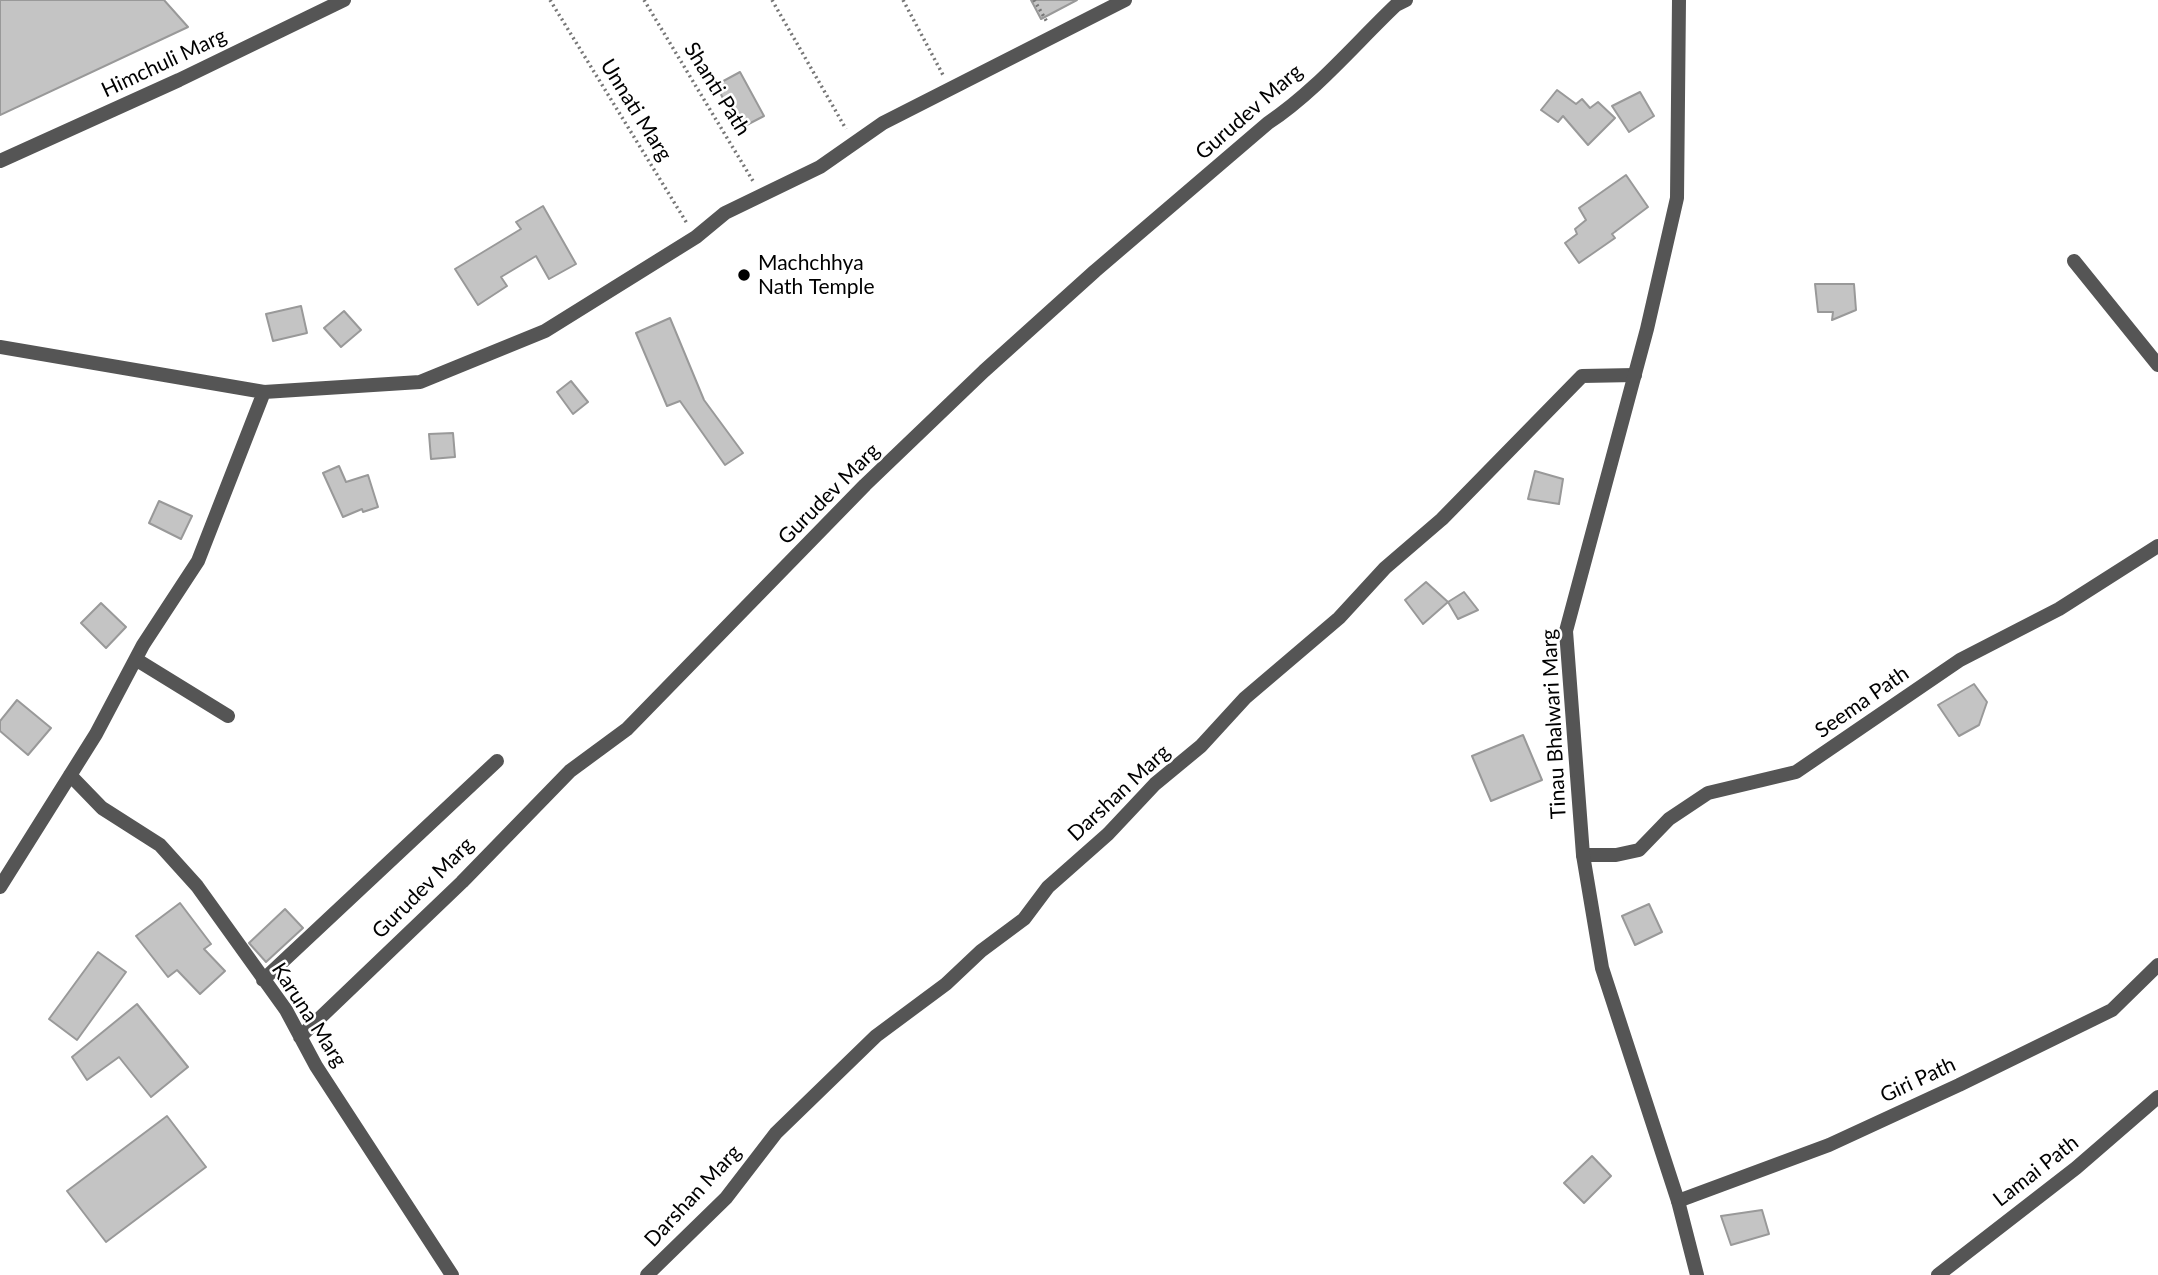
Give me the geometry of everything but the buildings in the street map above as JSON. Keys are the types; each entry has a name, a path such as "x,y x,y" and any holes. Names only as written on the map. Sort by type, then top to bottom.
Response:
{"street":[{"name":"Himchuli Marg","path":"0,160 344,0"},
{"path":"0,347 264,392 420,382 545,331 696,237 725,213 820,167 883,123 1125,0"},
{"name":"Gurudev Marg","path":"300,1037 462,882 570,771 627,729 865,485 984,371 1095,271 1268,123 1298,103 1341,57 1396,5 1406,0"},
{"name":"Tinau Bhalwari Marg","path":"1679,0 1678,198 1566,631 1583,855 1602,968 1678,1201 1698,1275"},
{"path":"2074,261 2158,365"},
{"name":"Darshan Marg","path":"648,1275 726,1198 776,1133 876,1036 946,984 981,951 1024,919 1048,887 1108,834 1155,784 1201,746 1245,698 1339,618 1385,568 1442,519 1498,464 1557,398 1582,376 1634,375"},
{"path":"0,887 198,561 264,392"},
{"name":"Seema Path","path":"1583,855 1616,855 1640,850 1669,819 1707,793 1796,772 1960,660 2059,609 2158,546"},
{"path":"137,660 228,716"},
{"path":"263,979 497,761"},
{"name":"Karuna Marg","path":"70,775 102,808 160,845 197,886 263,979 452,1275"},
{"name":"Giri Path","path":"1678,1201 1829,1145 2112,1010 2158,965"},
{"name":"Lamai Path","path":"1938,1275 2076,1168 2158,1097"}],"path":[{"name":"Unnati Marg","path":"550,0 696,237"},
{"name":"Shanti Path","path":"644,0 761,195"},
{"path":"772,0 854,143"},
{"path":"903,0 951,90"},
{"path":"1034,0 1056,37"}],"place":[{"name":"Machchhya Nath Temple","path":"744,275"}]}
